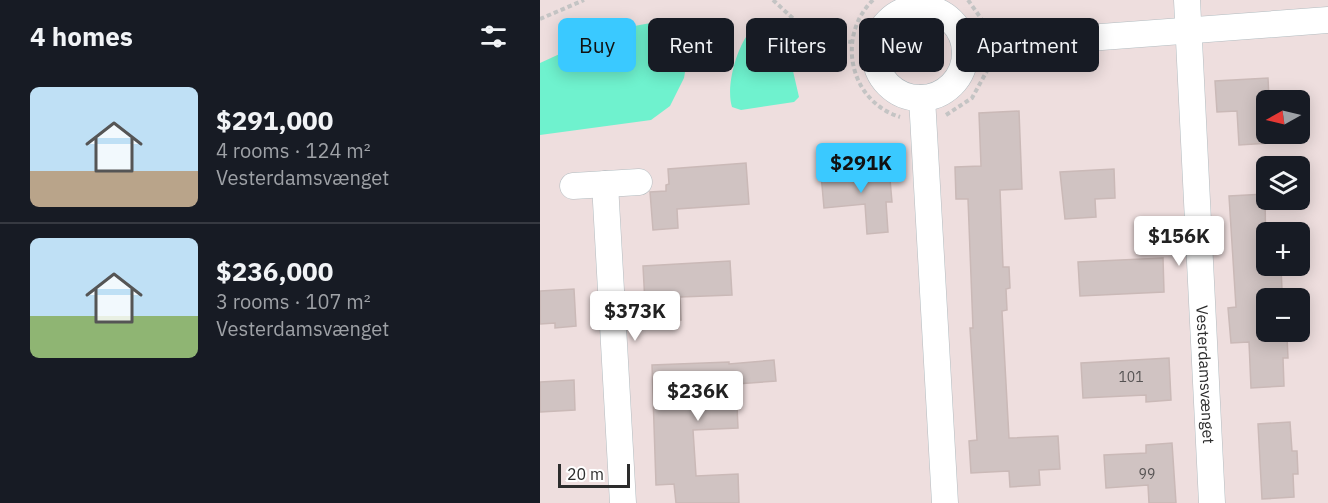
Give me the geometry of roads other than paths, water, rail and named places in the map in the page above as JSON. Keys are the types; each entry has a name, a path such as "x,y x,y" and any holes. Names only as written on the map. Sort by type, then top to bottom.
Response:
{"street":[{"name":"Vesterdamsvænget","path":"1187,0 1212,503"},
{"path":"956,25 943,13 914,4 896,14 882,28 875,47 877,66 887,84 903,95 922,98 940,94 954,83 961,72"},
{"path":"1099,38 1328,20"},
{"path":"922,98 945,503"},
{"path":"573,186 639,182"},
{"path":"605,184 623,503"}]}
